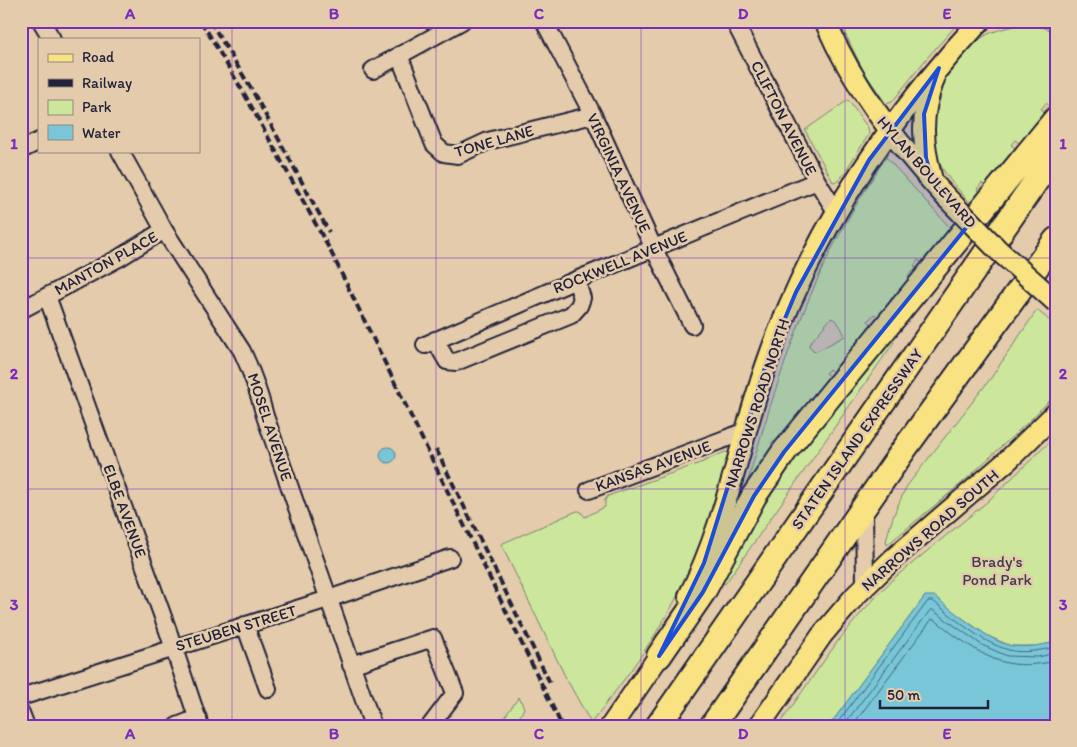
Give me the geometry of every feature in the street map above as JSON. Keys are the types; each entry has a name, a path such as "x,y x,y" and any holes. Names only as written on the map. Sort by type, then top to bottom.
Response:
{"highway":[{"path":"659,656 703,592 746,511 784,452 1056,118"},
{"name":"STATEN ISLAND EXPRESSWAY","path":"658,726 1056,152"},
{"path":"712,726 864,507 1054,244"}],"main road":[{"name":"HYLAN BOULEVARD","path":"825,21 854,79 889,130 939,190 998,250 1052,298"},
{"path":"977,25 998,21"},
{"name":"NARROWS ROAD NORTH","path":"612,725 659,656 704,563 766,364 785,316 807,270 837,213 889,130 910,102 977,25"},
{"path":"939,68 926,103 923,124 926,158 939,190"},
{"name":"NARROWS ROAD SOUTH","path":"759,726 822,636 865,585 989,478 1056,413"}],"street":[{"path":"41,21 51,38"},
{"path":"373,70 462,21"},
{"name":"VIRGINIA AVENUE","path":"544,21 593,115 654,249 692,325"},
{"name":"CLIFTON AVENUE","path":"734,21 817,181 837,213"},
{"name":"TONE LANE","path":"399,55 434,144 444,153 458,155 488,141 593,115"},
{"path":"21,150 38,142"},
{"name":"MOSEL AVENUE","path":"121,152 164,230 242,351 250,368 373,726"},
{"name":"ROCKWELL AVENUE","path":"576,280 582,298 579,306 571,314 552,323 456,362 447,360 430,342 576,280 817,181"},
{"name":"MANTON PLACE","path":"21,310 119,258 164,230"},
{"name":"ELBE AVENUE","path":"47,296 199,722"},
{"name":"KANSAS AVENUE","path":"589,490 746,431"},
{"path":"864,507 865,585"},
{"name":"STEUBEN STREET","path":"21,697 450,558"},
{"path":"245,625 268,689"},
{"path":"351,665 433,638 455,693 430,726"},
{"path":"21,713 26,726"},
{"path":"177,726 199,722"}],"highlighted area":[{"path":"939,68 924,114 926,158 933,183 970,223 784,452 754,496 703,592 659,656 704,563 766,364 796,292 869,160"}],"green space":[{"path":"839,21 960,21 926,59 892,102 886,104 863,70"},
{"path":"1019,25 1042,27 1056,32 1056,100 1051,107 1046,103 1041,109 1046,113 1021,144 1015,140 1011,145 1016,149 986,187 982,183 977,189 981,193 972,204 945,173 935,151 933,132 937,100 947,76 976,43 983,37 1001,29"},
{"path":"848,100 868,128 869,134 839,181 833,182 805,130"},
{"path":"886,157 952,230 924,264 918,260 914,266 919,270 916,274 912,271 908,276 912,279 890,300 893,303 880,319 874,314 868,321 874,327 836,374 829,369 825,373 832,379 829,383 826,380 824,383 827,385 779,445 773,441 771,444 776,449 745,491 779,378 810,296 836,240","holes":["831,318 840,325 845,336 815,352 809,344"]},
{"path":"1037,310 1056,326 1056,394 963,482 887,545 886,542 892,520 907,486 991,378"},
{"path":"890,339 894,342 725,584 718,581 762,502 785,467"},
{"name":"Brady's Pond Park","path":"1056,436 1056,642 1037,646 1011,646 988,636 961,617 925,596 829,726 778,726 838,641 892,580 987,502"},
{"path":"725,452 729,453 709,519 684,583 653,638 591,723 566,678 501,544 577,511 580,511 585,517 605,507 605,500 608,496 703,462"},
{"path":"519,697 524,708 515,726 498,726"}],"water":[{"path":"388,447 394,449 396,455 394,461 388,463 382,461 380,455 382,449"},
{"path":"925,596 934,596 983,633 1004,644 1024,647 1056,642 1056,726 829,726"}],"railway":[{"path":"201,21 245,95 330,250 562,726"},
{"path":"210,21 252,90 329,232"},
{"path":"436,449 550,683"}]}
